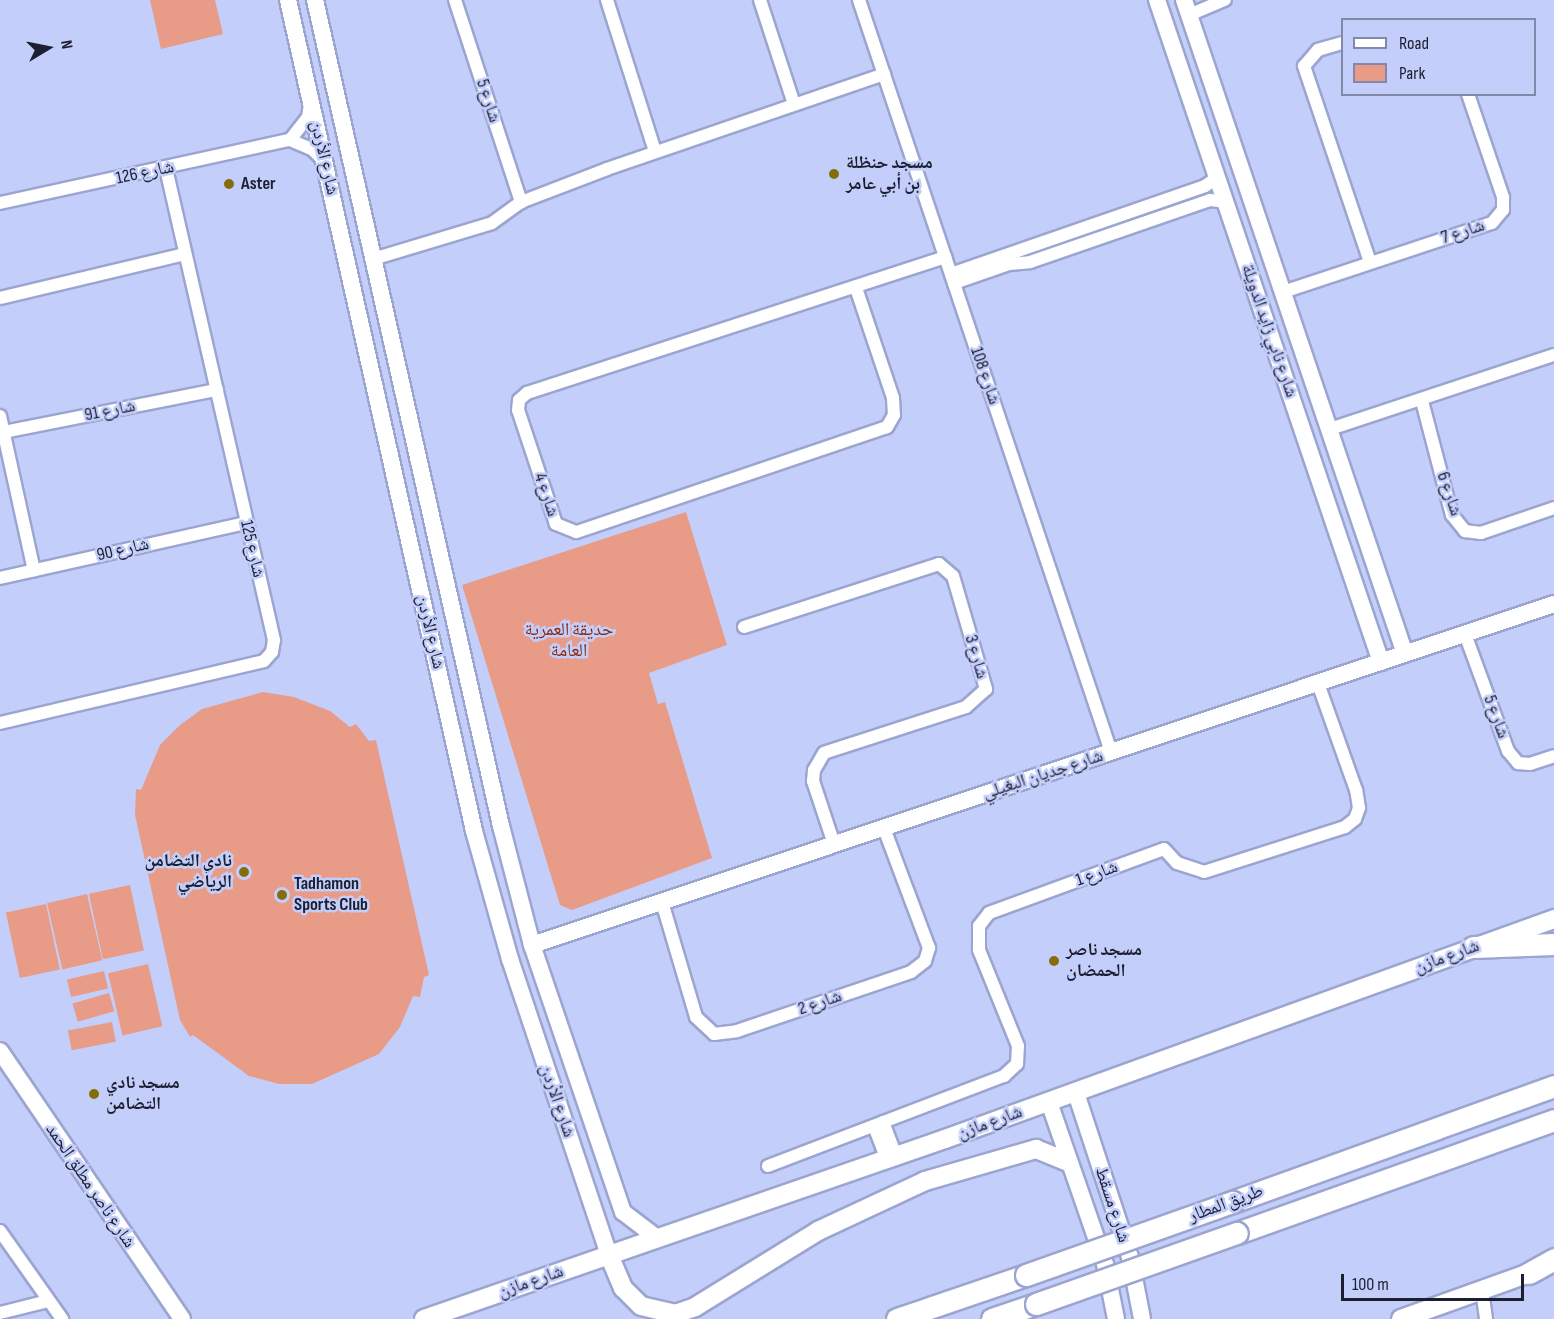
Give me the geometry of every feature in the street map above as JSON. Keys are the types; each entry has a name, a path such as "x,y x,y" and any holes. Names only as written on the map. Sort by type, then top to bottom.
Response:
{"highway":[{"path":"1473,948 1554,944"},
{"name":"طريق المطار","path":"897,1319 1554,1086"},
{"name":"طريق المطار","path":"992,1319 1554,1120"},
{"path":"1529,1273 1554,1259"}],"main road":[{"name":"شارع مازن","path":"424,1319 1076,1093 1554,919"},
{"path":"609,1255 623,1288 641,1306 675,1314 695,1307 818,1231 926,1181 1036,1149 1069,1162"},
{"path":"1401,1319 1554,1264"}],"street":[{"name":"شارع الأردن","path":"288,0 474,831 545,1066 609,1255"},
{"name":"شارع الأردن","path":"315,0 501,826 532,945 623,1212 657,1238"},
{"name":"شارع 5","path":"455,0 521,202"},
{"path":"607,0 655,151"},
{"path":"760,0 794,104"},
{"name":"شارع 108","path":"859,0 1111,752"},
{"name":"شارع نابي زايد الدويلة","path":"1157,0 1381,662"},
{"path":"1166,26 1180,33 1189,26 1186,7 1225,0"},
{"name":"شارع نابي زايد الدويلة","path":"1186,7 1405,654"},
{"path":"1341,43 1318,50 1304,66 1370,262"},
{"path":"1180,67 1183,49 1194,50 1202,56"},
{"path":"373,259 492,223 521,202 655,151 884,74"},
{"name":"شارع 7","path":"1283,292 1492,223 1503,210 1503,197 1469,96"},
{"path":"310,101 308,117 290,140 313,150 325,162"},
{"name":"شارع 126","path":"0,204 290,140"},
{"name":"شارع 125","path":"0,723 264,661 272,652 274,640 166,169"},
{"path":"952,278 1025,246 1205,186 1218,177"},
{"path":"1164,200 1169,214"},
{"path":"952,278 1009,264 1030,262 1210,200 1227,202"},
{"path":"1025,246 1030,262"},
{"path":"0,298 185,254"},
{"name":"شارع 4","path":"856,288 893,398 894,416 887,427 576,532 556,524 518,410 519,400 527,393 681,341 856,288 945,257"},
{"path":"1330,429 1422,401 1554,355"},
{"name":"شارع 91","path":"4,432 217,390"},
{"name":"شارع 6","path":"1422,401 1452,515 1465,531 1481,533 1554,508"},
{"path":"0,416 34,570"},
{"path":"1332,519 1337,524 1351,524 1358,513"},
{"name":"شارع 90","path":"0,578 246,523"},
{"path":"408,532 422,539 432,532 434,524"},
{"path":"1344,552 1352,545 1369,544"},
{"name":"شارع 3","path":"744,627 939,564 953,576 986,689 966,707 824,753 814,770 813,781 834,844"},
{"name":"شارع جديان البغيلي","path":"532,945 1554,604"},
{"name":"شارع 5","path":"1465,634 1508,751 1518,763 1530,764 1554,756"},
{"name":"شارع 1","path":"768,1166 1004,1076 1017,1064 1018,1047 979,950 979,926 988,914 1164,849 1177,863 1204,872 1345,827 1355,819 1359,807 1356,790 1318,683"},
{"path":"474,831 486,822 501,826"},
{"name":"شارع 2","path":"662,902 696,1017 714,1034 748,1028 911,972 926,961 929,948 884,828"},
{"name":"شارع ناصر مطلق الحمد","path":"0,1051 182,1319"},
{"path":"545,1066 557,1068 570,1055"},
{"name":"شارع مسقط","path":"1076,1093 1130,1257 1142,1319"},
{"name":"شارع مسقط","path":"1049,1102 1105,1264 1116,1319"},
{"path":"879,1124 892,1158"},
{"path":"0,1231 62,1319"},
{"path":"1482,1290 1486,1319"},
{"path":"0,1314 48,1300"}],"green space":[{"path":"150,0 215,0 223,34 161,49"},
{"name":"حديقة العمرية العامة","path":"686,512 727,645 649,673 658,704 665,702 712,858 572,910 560,905 462,585"},
{"name":"Tadhamon Sports Club","path":"263,692 294,697 330,711 350,727 356,724 369,741 376,740 429,975 424,977 420,997 413,996 400,1027 379,1054 312,1084 279,1084 249,1076 193,1035 190,1037 180,1020 135,815 136,789 141,790 160,745 180,725 202,709"},
{"path":"130,885 144,951 103,959 89,894"},
{"path":"87,894 102,960 62,969 47,903"},
{"path":"46,904 60,970 20,978 6,913"},
{"path":"148,964 162,1026 122,1036 108,973"},
{"path":"104,971 108,989 71,997 67,980"},
{"path":"109,993 114,1011 78,1022 72,1003"},
{"path":"112,1022 116,1042 72,1050 68,1031"}],"place":[{"name":"مسجد حنظلة بن أبي عامر","path":"834,174"},
{"name":"Aster","path":"229,184"},
{"name":"نادي التضامن الرياضي","path":"244,872"},
{"name":"Tadhamon Sports Club","path":"282,895"},
{"name":"مسجد ناصر الحمضان","path":"1054,961"},
{"name":"مسجد نادي التضامن","path":"94,1094"}]}
